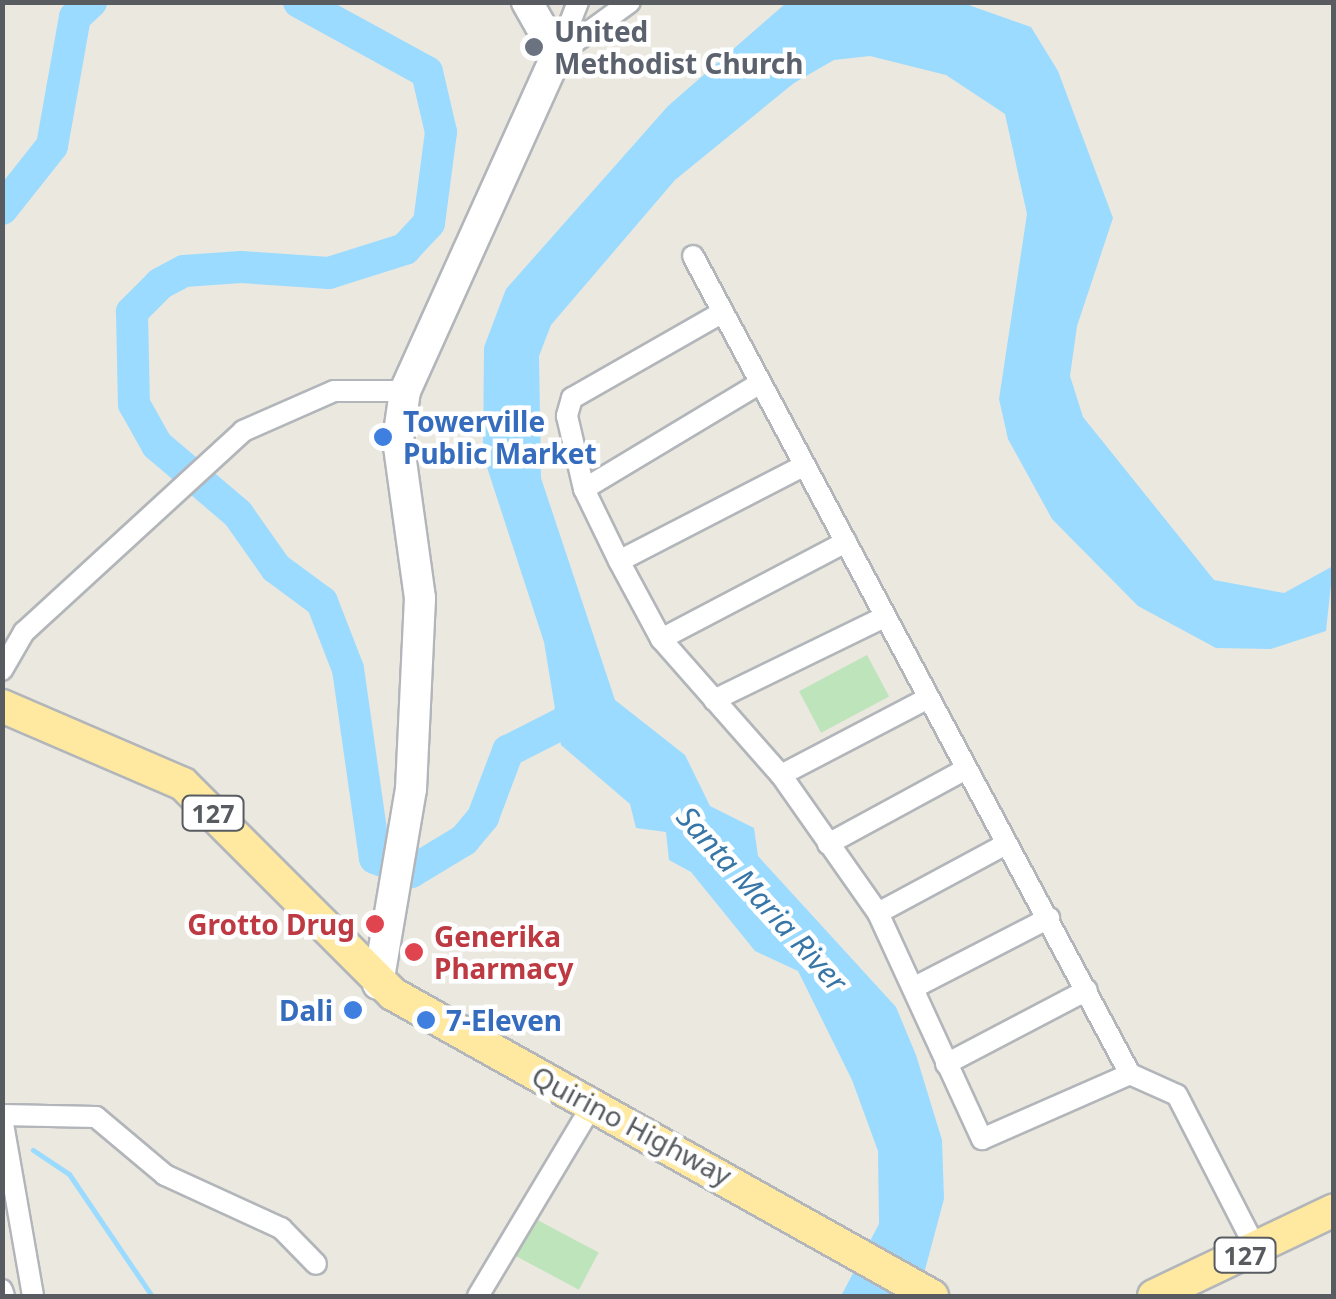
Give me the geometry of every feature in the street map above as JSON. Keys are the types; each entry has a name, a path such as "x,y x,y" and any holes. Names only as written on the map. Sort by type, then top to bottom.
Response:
{"main road":[{"name":"Quirino Highway","path":"2,706 182,784 378,984 591,1107 732,1178 932,1296"},
{"name":"127","path":"1154,1296 1334,1210"}],"street":[{"path":"527,2 557,55"},
{"path":"378,984 400,894 412,789 420,598 398,440 405,391 578,2"},
{"path":"557,55 630,2"},
{"path":"693,256 1130,1074 1177,1096 1256,1250"},
{"path":"723,312 572,398 567,416 584,489 661,639 782,774 878,913 915,986 982,1139 1130,1074"},
{"path":"584,489 759,384"},
{"path":"2,670 24,632 244,431 334,391 405,391"},
{"path":"620,562 803,466"},
{"path":"661,639 846,542"},
{"path":"714,700 884,617"},
{"path":"782,774 928,698"},
{"path":"828,844 966,769"},
{"path":"878,913 1006,844"},
{"path":"915,986 1049,918"},
{"path":"946,1064 1088,990"},
{"path":"478,1296 591,1107"},
{"path":"33,1296 2,1116 96,1117 165,1175 281,1228 316,1264"}],"green space":[{"path":"867,655 889,696 821,733 799,691"},
{"path":"528,1215 599,1253 579,1290 508,1252"}],"water":[{"name":"Santa Maria River","path":"786,3 963,3 1031,27 1058,71 1113,218 1077,326 1070,376 1083,417 1214,580 1284,593 1333,566 1326,631 1271,649 1216,648 1138,606 1052,519 1008,439 999,399 1027,214 1005,114 946,75 870,56 834,60 794,83 675,180 551,325 539,356 541,478 615,700 685,755 710,806 754,828 758,856 896,1007 916,1055 942,1140 944,1199 918,1296 841,1296 879,1224 878,1151 852,1080 798,971 755,951 691,872 669,860 666,832 636,828 630,804 561,745 544,642 483,455 484,347 506,289 668,106"}],"waterway":[{"path":"2,209 52,146 75,17 91,2"},
{"path":"299,2 427,72 441,132 429,223 405,249 329,273 241,267 184,271 160,284 132,312 134,404 157,445 238,514 276,568 322,602 348,669 375,858 411,872 464,840 483,817 508,751 565,722 580,700"},
{"path":"33,1150 69,1174 152,1296"}],"place":[{"name":"United Methodist Church","path":"534,47"},
{"name":"Towerville Public Market","path":"383,437"},
{"name":"Grotto Drug","path":"375,924"},
{"name":"Generika Pharmacy","path":"414,952"},
{"name":"Dali","path":"353,1010"},
{"name":"7-Eleven","path":"426,1020"}]}
